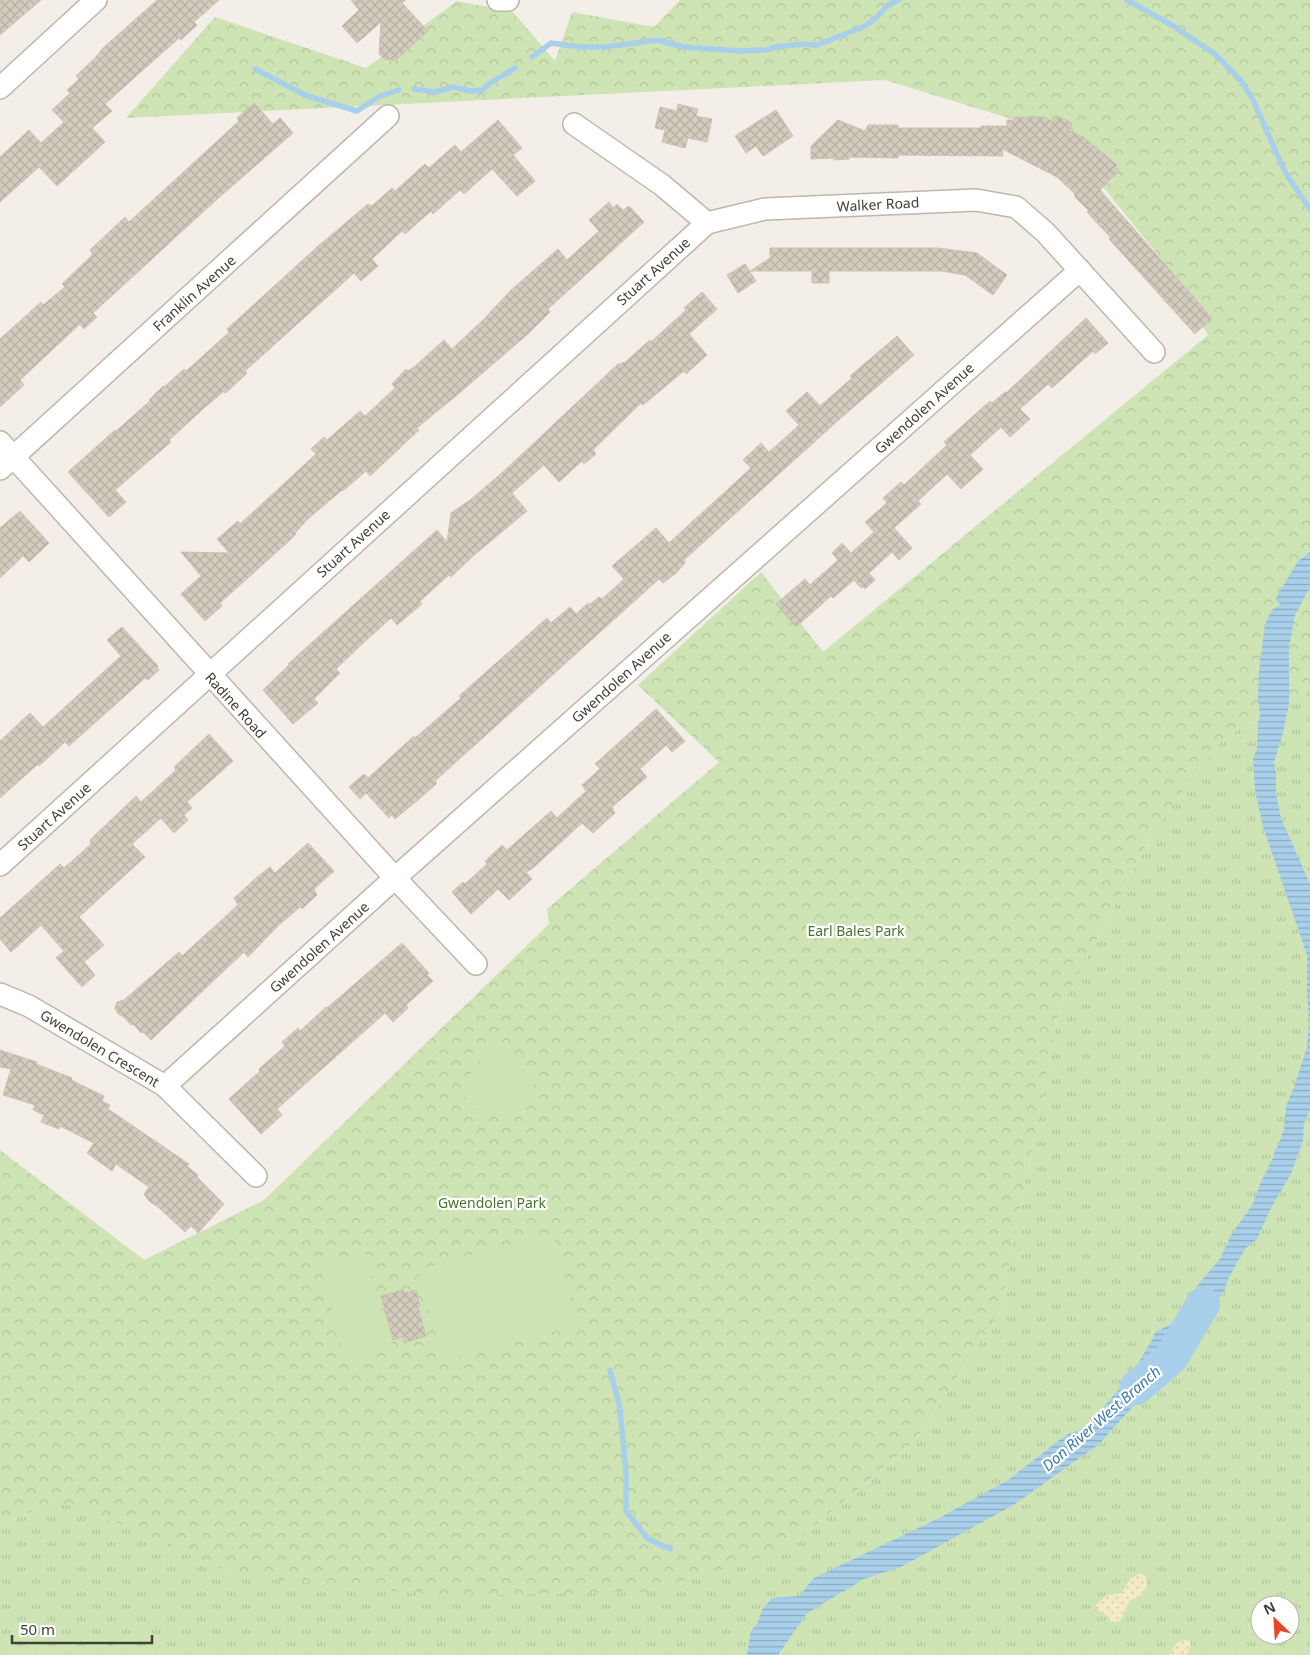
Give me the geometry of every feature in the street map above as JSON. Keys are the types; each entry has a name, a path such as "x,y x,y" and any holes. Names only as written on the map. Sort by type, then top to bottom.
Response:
{"street":[{"path":"0,88 96,0"},
{"path":"498,0 508,0"},
{"name":"Franklin Avenue","path":"4,456 388,116"},
{"path":"574,124 662,185 707,223"},
{"name":"Walker Road","path":"707,223 765,209 976,200 1016,207 1045,232 1154,352"},
{"name":"Stuart Avenue","path":"0,865 707,223"},
{"name":"Gwendolen Avenue","path":"165,1086 395,878 1080,270"},
{"name":"Radine Road","path":"4,456 209,674 476,964"},
{"name":"Gwendolen Crescent","path":"0,994 29,1006 165,1086 256,1176"}],"green space":[{"name":"Earl Bales Park","path":"680,0 1310,0 1310,686 1222,740 1156,827 1059,1011 1000,1312 915,1441 786,1550 647,1592 442,1596 238,1576 128,1527 56,1501 0,1525 0,1150 144,1260 264,1200 549,924 547,909 719,762 638,685 761,572 823,652 1208,335 1170,270 1067,142 1034,126 885,80 126,118 215,17 366,68 457,1 513,12 555,61 572,12 654,27"},
{"path":"1310,686 1310,1655 0,1655 0,1525 56,1501 128,1527 238,1576 786,1550 915,1441 1000,1312 1059,1011 1156,827 1222,740"},
{"path":"496,1043 503,1044 528,1074 534,1085 520,1105 507,1113 499,1115 483,1112 474,1107 468,1102 462,1089 467,1077"},
{"path":"553,1233 578,1324 443,1361 418,1270"},
{"path":"365,1252 393,1349 347,1363 319,1265"}],"sand":[{"path":"1139,1574 1144,1575 1147,1581 1144,1591 1139,1596 1131,1599 1120,1620 1112,1623 1107,1616 1096,1608 1096,1605 1107,1595 1122,1593 1130,1579"},
{"path":"1190,1641 1191,1645 1187,1655 1169,1655 1178,1642"}],"water":[{"path":"1310,552 1310,587 1295,615 1289,647 1289,704 1274,762 1276,794 1281,818 1310,884 1310,1109 1304,1124 1303,1141 1291,1174 1273,1204 1257,1239 1245,1249 1228,1279 1225,1290 1180,1342 1157,1380 1098,1445 1015,1504 901,1567 864,1579 807,1613 778,1655 747,1655 751,1631 757,1624 763,1608 772,1598 799,1596 814,1578 941,1517 1008,1480 1066,1435 1086,1427 1132,1374 1155,1332 1181,1319 1183,1308 1192,1297 1197,1286 1220,1259 1231,1235 1252,1205 1284,1129 1286,1106 1307,1047 1309,1023 1307,955 1263,827 1255,791 1253,759 1257,748 1260,715 1258,700 1259,671 1265,624 1272,610 1281,604 1276,601 1276,598 1298,561"}],"building":[{"path":"0,0 41,0 0,35"},
{"path":"157,0 219,0 194,22 197,25 181,40 179,38 105,104 112,111 92,128 105,142 57,186 39,167 0,202 0,157 29,130 41,143 64,122 52,110 70,93 67,90 79,79 76,76 103,48"},
{"path":"351,0 406,0 402,3 428,31 396,60 384,59 379,54 381,22 357,43 342,26 359,10"},
{"path":"254,103 273,124 280,118 293,133 214,202 93,313 97,317 84,329 80,324 20,380 24,385 0,407 0,339 41,302 43,305 65,287 62,284 93,254 90,250 125,217 129,222 239,121 237,118"},
{"path":"678,104 698,109 696,116 712,119 707,142 688,138 685,148 662,142 665,130 655,128 660,107 677,111"},
{"path":"776,110 793,136 763,156 756,146 746,153 735,136"},
{"path":"1058,116 1072,123 1069,130 1085,138 1117,165 1115,167 1119,170 1100,190 1212,318 1195,334 1109,239 1111,238 1087,212 1089,211 1075,197 1074,193 1057,177 1002,149 1003,156 898,155 898,158 850,157 849,159 834,160 834,158 811,159 811,146 838,120 865,131 868,125 898,125 898,128 981,128 981,126 1007,126 1007,120 1014,120 1014,117 1043,117 1054,122"},
{"path":"498,120 522,148 513,155 535,181 517,196 492,169 464,194 460,190 433,214 431,211 405,234 402,231 372,259 378,266 361,281 354,273 245,371 247,373 227,392 225,393 224,391 203,409 169,440 171,442 115,490 126,502 109,517 68,472 150,401 163,386 184,369 186,371 193,365 229,332 227,329 317,247 368,204 372,206 392,188 395,191 425,164 429,168 455,145 461,152"},
{"path":"609,202 613,208 617,204 623,210 629,206 644,222 548,309 550,312 529,333 417,428 419,430 370,476 366,471 308,519 289,541 220,603 222,606 205,621 181,594 201,576 181,552 229,553 217,539 238,521 240,524 316,454 311,449 324,437 327,440 360,411 365,416 395,388 392,384 406,369 408,371 415,366 444,340 452,349 510,291 558,249 567,260 599,231 589,220"},
{"path":"770,248 938,248 977,253 1007,275 993,295 965,275 941,271 829,271 829,283 812,283 812,271 750,271 770,258"},
{"path":"745,264 756,281 738,293 727,275"},
{"path":"702,292 717,309 689,334 707,355 686,374 684,371 643,405 641,403 593,450 596,454 584,464 582,461 559,482 544,465 512,493 527,511 451,577 449,575 420,601 422,604 397,625 391,618 361,645 336,669 340,673 314,699 318,703 293,724 263,690 288,664 437,530 447,542 451,513 470,500 504,471 619,363 620,365 624,363 650,340 651,342 686,310 684,308"},
{"path":"1086,318 1108,343 1095,354 1093,351 1052,388 1048,384 1020,409 1030,419 1010,437 1001,427 970,455 983,469 961,489 947,474 918,501 921,504 894,528 912,548 899,560 892,552 869,573 875,580 865,589 862,586 861,588 854,580 833,598 831,596 796,627 776,604 805,579 810,585 838,560 832,553 842,543 851,553 874,532 865,522 887,503 883,498 901,482 904,485 947,445 944,442 990,401 992,403 1006,393"},
{"path":"897,336 914,355 842,417 684,560 685,563 675,574 663,583 659,579 435,781 437,783 424,795 395,819 392,815 389,818 366,793 360,799 349,787 364,774 368,778 414,736 415,738 547,618 551,623 570,607 576,614 588,603 589,605 599,597 602,599 624,579 612,566 656,528 669,543 751,468 743,460 761,443 769,452 799,425 786,411 807,392 820,406 852,378 850,376"},
{"path":"20,511 49,543 29,562 23,556 0,578 0,528"},
{"path":"122,627 158,666 159,670 148,680 145,678 69,746 65,742 0,798 0,741 30,713 43,727 121,656 107,640"},
{"path":"656,709 685,741 672,752 666,745 640,769 647,777 612,807 615,813 593,833 582,823 532,869 526,872 532,879 509,900 498,889 471,914 452,892 463,882 465,884 487,864 485,861 502,845 507,850 551,811 557,818 586,791 582,785 600,769 595,764"},
{"path":"209,734 233,761 187,802 192,808 184,815 188,820 174,833 161,818 132,844 145,857 79,917 104,945 84,962 95,975 82,987 56,958 64,951 41,925 11,952 0,939 0,918 60,864 64,868 91,844 91,839 136,796 141,802 176,770 174,767"},
{"path":"308,843 334,871 314,889 317,895 302,909 300,907 279,925 248,957 244,952 151,1040 118,1014 115,1008 117,1002 124,1000 179,952 182,956 238,905 234,898 256,878 270,867 275,873"},
{"path":"402,943 429,973 427,975 433,981 406,1005 408,1008 393,1022 385,1013 277,1109 282,1115 261,1134 229,1099 285,1046 282,1042 298,1028 300,1031"},
{"path":"0,1050 37,1062 36,1064 72,1078 71,1080 104,1096 102,1101 110,1105 108,1109 189,1164 187,1166 198,1175 197,1177 224,1204 198,1233 191,1226 185,1232 149,1201 144,1194 149,1187 116,1164 112,1171 87,1153 94,1143 60,1126 59,1129 41,1122 44,1115 33,1110 35,1105 3,1095 11,1069 0,1067"},
{"path":"403,1290 404,1293 416,1290 420,1306 418,1307 426,1336 404,1343 403,1337 393,1340 381,1296"}],"waterway":[{"path":"532,57 551,43 581,47 605,47 658,40 683,47 740,51 767,50 775,47 802,44 817,45 865,26 887,6 898,0"},
{"path":"1127,0 1175,27 1216,55 1241,81 1253,100 1285,172 1310,209"},
{"path":"414,89 435,92 453,87 471,91 483,90 493,81 515,68"},
{"path":"255,69 307,96 357,111 380,96 399,90"},
{"name":"Don River West Branch","path":"1136,1388 1171,1358 1203,1304"},
{"path":"610,1370 619,1404 623,1438 626,1511 648,1539 670,1549"}],"park label":[{"name":"Gwendolen Park","path":"492,1202"}]}
